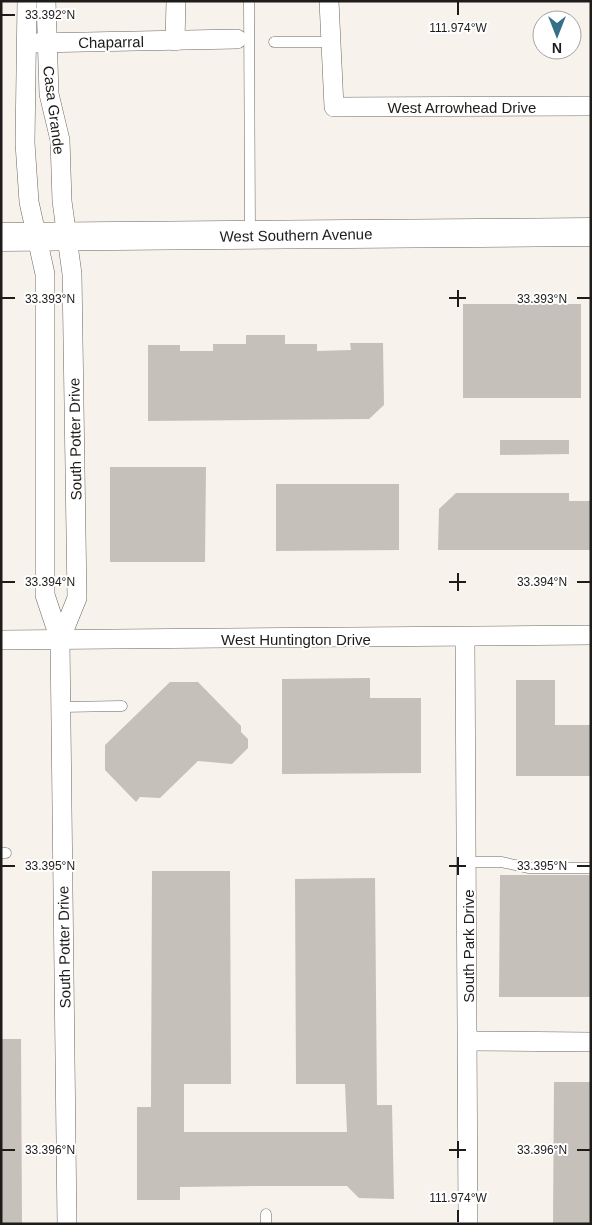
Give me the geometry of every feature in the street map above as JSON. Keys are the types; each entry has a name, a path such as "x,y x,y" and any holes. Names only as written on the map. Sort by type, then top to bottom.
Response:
{"main road":[{"name":"West Southern Avenue","path":"1,237 591,232"}],"street":[{"name":"Casa Grande","path":"26,1 25,143 29,202 36,236"},
{"name":"Casa Grande","path":"46,1 49,94 60,140 62,201 66,236"},
{"path":"175,41 176,1"},
{"path":"328,1 330,42"},
{"name":"Chaparral","path":"46,43 237,39"},
{"name":"West Arrowhead Drive","path":"330,42 334,107 591,106"},
{"path":"26,43 46,43"},
{"name":"South Potter Drive","path":"36,236 45,274 45,595 60,640 67,1224"},
{"name":"South Potter Drive","path":"60,640 78,598 72,274 66,236"},
{"name":"West Huntington Drive","path":"1,640 465,638 591,635"},
{"name":"South Park Drive","path":"465,638 468,1224"},
{"path":"468,1041 591,1042"}],"lane":[{"path":"249,1 250,235"},
{"path":"274,42 330,42"},
{"path":"61,707 122,706"},
{"path":"467,862 501,862 529,868 591,868"}],"building":[{"path":"463,304 581,304 581,398 463,398"},
{"path":"246,335 285,335 285,344 317,344 317,351 351,350 350,343 383,343 384,405 369,419 148,421 148,345 180,345 180,351 213,351 213,344 246,344"},
{"path":"500,440 569,440 569,454 500,455"},
{"path":"110,467 206,467 205,562 110,562"},
{"path":"276,484 399,484 399,550 276,551"},
{"path":"456,493 569,493 569,501 591,501 591,550 438,550 439,509"},
{"path":"370,678 370,698 421,698 421,773 282,774 282,679"},
{"path":"516,680 555,680 555,725 591,725 591,776 516,776"},
{"path":"170,682 198,682 241,726 241,732 248,739 248,748 232,764 198,761 160,798 140,797 136,802 105,770 105,745"},
{"path":"152,871 230,871 231,1084 184,1084 184,1132 347,1132 345,1084 296,1084 295,879 375,878 377,1105 392,1105 394,1199 359,1198 347,1186 259,1186 180,1187 180,1200 137,1200 137,1107 151,1107"},
{"path":"500,875 590,875 590,997 499,997"},
{"path":"1,1039 21,1039 22,1224 1,1224"},
{"path":"554,1082 591,1082 591,1224 553,1224"}]}
